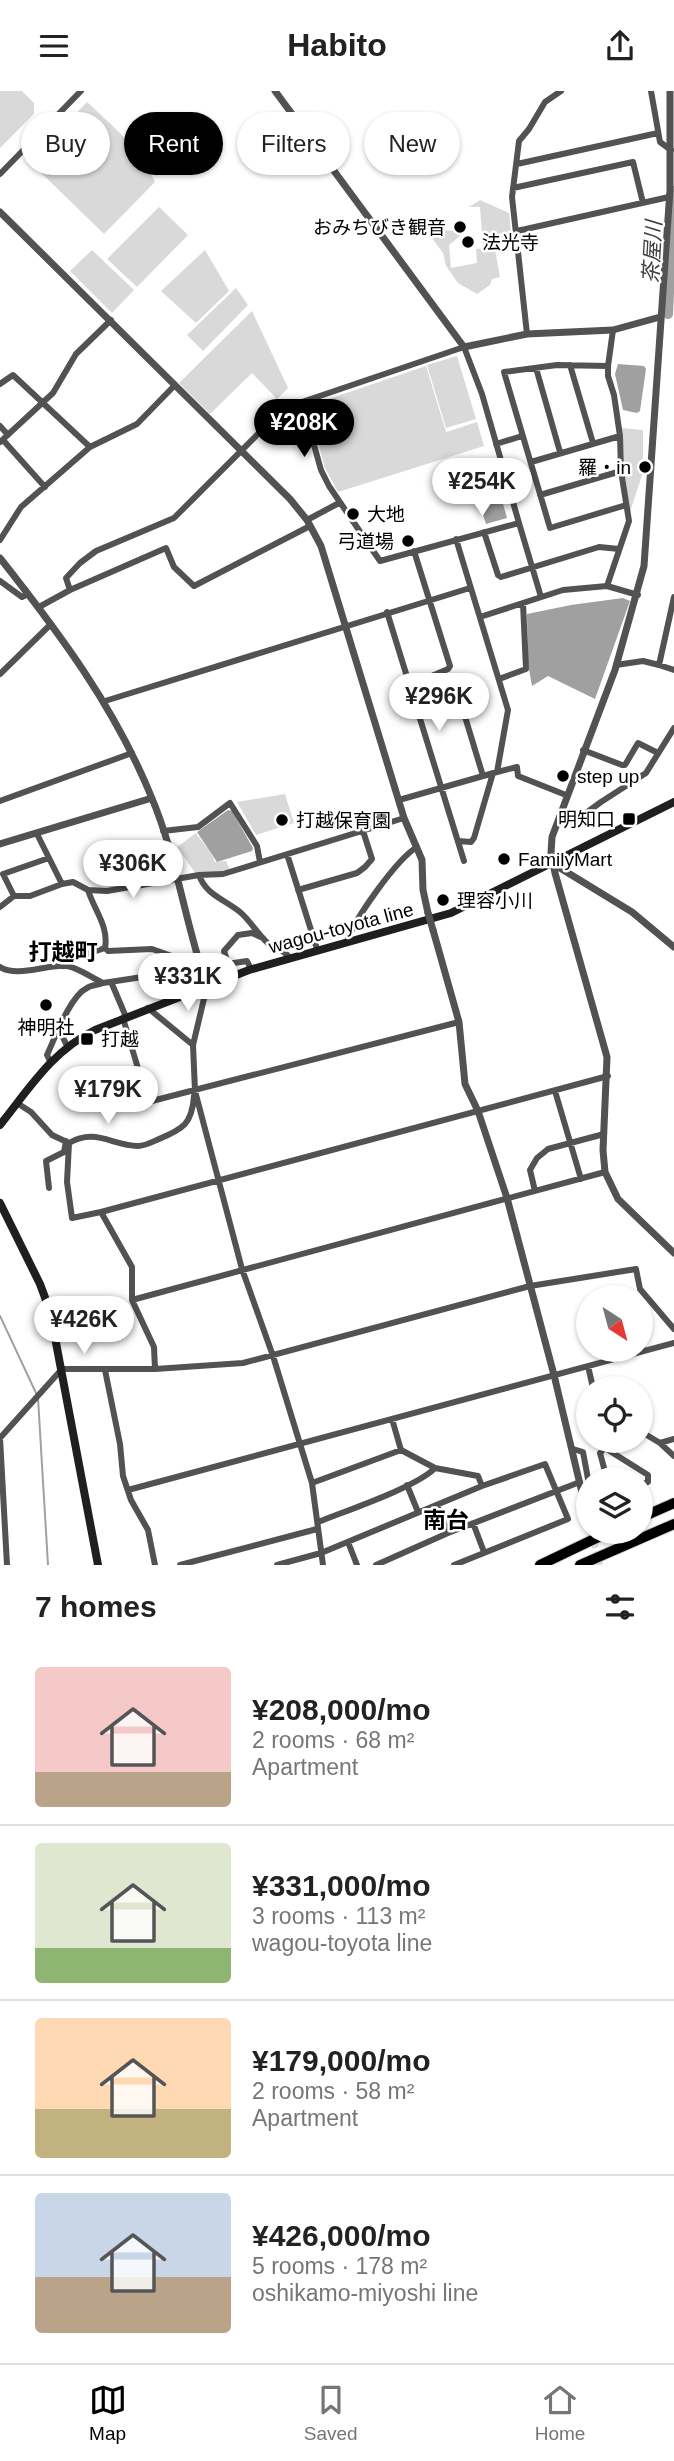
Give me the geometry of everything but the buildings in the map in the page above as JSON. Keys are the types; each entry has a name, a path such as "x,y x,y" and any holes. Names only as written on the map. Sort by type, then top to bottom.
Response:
{"highway":[{"path":"653,1512 674,1503"},
{"path":"580,1565 591,1563 674,1524"},
{"path":"540,1565 583,1544"}],"main road":[{"name":"wagou-toyota line","path":"0,1125 50,1061 67,1046 94,1030 251,969 451,913 674,802"},
{"path":"0,1203 44,1294 55,1330 98,1565"}],"street":[{"path":"0,174 81,91"},
{"path":"275,91 464,347 479,387 541,597"},
{"path":"527,334 513,188 521,137 529,129 545,101 561,91"},
{"path":"651,91 660,142 671,150"},
{"path":"670,91 671,192 660,317 647,546 638,595 616,665 566,795 552,837 551,853 560,868 632,912 674,947"},
{"path":"517,164 658,133"},
{"path":"513,188 633,162 643,203"},
{"path":"517,231 643,203 671,192"},
{"path":"0,212 290,499 321,546 398,800 422,860 423,890 428,913 459,1023 465,1084 478,1111 507,1198 577,1467"},
{"path":"70,590 66,578 80,563 96,551 174,518 240,450 283,412 302,402 464,347 527,334 613,330 660,317"},
{"path":"4,439 53,393 76,354 111,320"},
{"path":"607,586 629,521 621,471 620,436 614,395 608,376 613,330"},
{"path":"608,366 570,365 504,372 550,528 626,505"},
{"path":"570,365 593,443"},
{"path":"536,368 561,452"},
{"path":"0,384 13,375 90,447"},
{"path":"0,540 21,507 90,447 137,424 175,385"},
{"path":"302,402 321,470 376,559 380,561 519,523"},
{"path":"0,426 4,439 45,487"},
{"path":"496,444 522,436"},
{"path":"531,462 620,436"},
{"path":"540,495 621,471"},
{"path":"39,607 70,590 166,548 174,567 194,586 339,503"},
{"path":"484,532 499,576 599,547 619,549"},
{"path":"456,539 508,710 495,772 474,838 471,842 458,841"},
{"path":"414,551 450,666 427,678 432,694"},
{"path":"2,564 39,607 105,701 132,753 163,831 207,986 193,1045 195,1091 191,1113 186,1125 179,1131 142,1146 119,1144 91,1135 67,1142 52,1135 32,1112 18,1103"},
{"path":"0,581 22,597 28,594"},
{"path":"480,617 563,590 607,586 638,595"},
{"path":"105,701 470,587"},
{"path":"659,665 674,597"},
{"path":"499,679 526,669 523,603"},
{"path":"387,612 464,861"},
{"path":"0,674 51,624"},
{"path":"616,665 643,661 674,670"},
{"path":"414,700 456,687 483,776"},
{"path":"558,823 571,824 640,778 646,773 674,728"},
{"path":"583,750 622,765 625,765 638,743 658,753"},
{"path":"0,801 132,753"},
{"path":"398,800 517,767 518,776 566,795"},
{"path":"0,844 152,798"},
{"path":"163,831 198,827 230,803 257,846 260,862"},
{"path":"0,907 14,896 30,897 72,882 88,890 114,890 198,875 223,874 404,818"},
{"path":"298,890 356,873 365,867 372,859 363,831"},
{"path":"37,834 62,884"},
{"path":"347,942 370,901 408,853 417,847"},
{"path":"287,854 317,949"},
{"path":"14,896 3,874 49,858"},
{"path":"554,860 555,873 604,1041 608,1076 604,1134 605,1172 618,1199 674,1253"},
{"path":"198,875 205,889 238,910 256,926 264,939"},
{"path":"88,890 103,921 106,948"},
{"path":"228,964 224,951 238,935 252,933 273,947 285,951 289,957"},
{"path":"106,948 108,951 152,949 200,968"},
{"path":"63,966 66,961 106,948"},
{"path":"50,1061 47,1055 58,1029 79,994 93,983 112,983 247,961 251,969"},
{"path":"0,967 9,972 73,967 93,983"},
{"path":"112,983 148,1102 459,1023"},
{"path":"148,1008 193,1045"},
{"path":"58,1029 67,1046"},
{"path":"67,1142 67,1182 72,1218 220,1181 608,1076"},
{"path":"195,1091 252,1303 273,1356 312,1483 323,1565"},
{"path":"555,1091 581,1179"},
{"path":"535,1191 530,1170 537,1158 548,1149 604,1134"},
{"path":"49,1188 46,1161 64,1151 67,1142"},
{"path":"131,1300 605,1172"},
{"path":"101,1212 132,1267 131,1300 154,1347 155,1369"},
{"path":"7,1565 1,1434 62,1369 155,1369 243,1363 530,1286 636,1269 640,1289 674,1329"},
{"path":"128,1490 674,1343"},
{"path":"588,1366 590,1376"},
{"path":"105,1370 120,1444 123,1476 131,1500 148,1530 155,1565"},
{"path":"392,1419 401,1450 435,1468 478,1476 482,1486"},
{"path":"653,1439 674,1456"},
{"path":"660,1443 674,1439"},
{"path":"604,1467 600,1453 605,1448 635,1467"},
{"path":"312,1483 401,1450"},
{"path":"573,1450 583,1452 586,1467"},
{"path":"277,1565 321,1553 482,1486 545,1464 568,1519 454,1565"},
{"path":"180,1565 317,1525 428,1475 435,1468"},
{"path":"379,1564 448,1533 576,1484"},
{"path":"407,1485 418,1512"},
{"path":"437,1505 448,1533"},
{"path":"473,1523 484,1552"},
{"path":"348,1542 357,1565"}],"shaded area":[{"path":"0,91 22,91 34,103 34,112 21,112 21,127 0,148"},
{"path":"87,102 98,112 78,112"},
{"path":"110,123 124,138 124,175 152,175 155,182 104,234 43,175 110,175"},
{"path":"480,200 509,213 511,232 495,250 500,277 492,279 490,285 477,294 458,283 446,266 443,253 429,234 434,230 461,231 461,235 449,245 451,268 477,263 476,249 483,248 480,207 469,207"},
{"path":"159,207 188,235 137,287 107,259"},
{"path":"92,250 134,290 112,313 70,271"},
{"path":"205,250 229,291 196,323 161,291"},
{"path":"236,288 248,305 203,351 187,335"},
{"path":"252,311 288,388 277,399 252,373 210,414 179,383"},
{"path":"457,356 476,419 446,428 427,365"},
{"path":"618,364 644,366 646,369 640,411 637,413 623,410 615,374"},
{"path":"426,366 446,432 477,422 484,446 338,492 325,468 308,406"},
{"path":"622,428 643,430 643,472 630,512 624,470"},
{"path":"498,486 507,518 486,524 476,493"},
{"path":"623,598 630,601 595,699 548,676 532,686 528,664 527,614"},
{"path":"285,794 294,823 256,835 237,802"},
{"path":"228,810 232,811 253,848 252,851 217,862 197,832"},
{"path":"196,833 215,862 226,861 230,870 196,874 177,847"}],"waterway":[{"name":"茶屋川","path":"668,314 674,191"},
{"path":"0,1316 36,1393"},
{"path":"38,1398 48,1565"}],"tunnel":[{"path":"594,1544 600,1565"}],"place":[{"name":"おみちびき観音","path":"460,227"},
{"name":"法光寺","path":"468,242"},
{"name":"羅・in","path":"645,467"},
{"name":"大地","path":"353,514"},
{"name":"弓道場","path":"408,541"},
{"name":"step up","path":"563,776"},
{"name":"明知口","path":"629,819"},
{"name":"打越保育園","path":"282,820"},
{"name":"FamilyMart","path":"504,859"},
{"name":"理容小川","path":"443,900"},
{"name":"神明社","path":"46,1005"},
{"name":"打越","path":"87,1039"}],"district":[{"name":"打越町","path":"63,952"},
{"name":"南台","path":"446,1520"}]}
